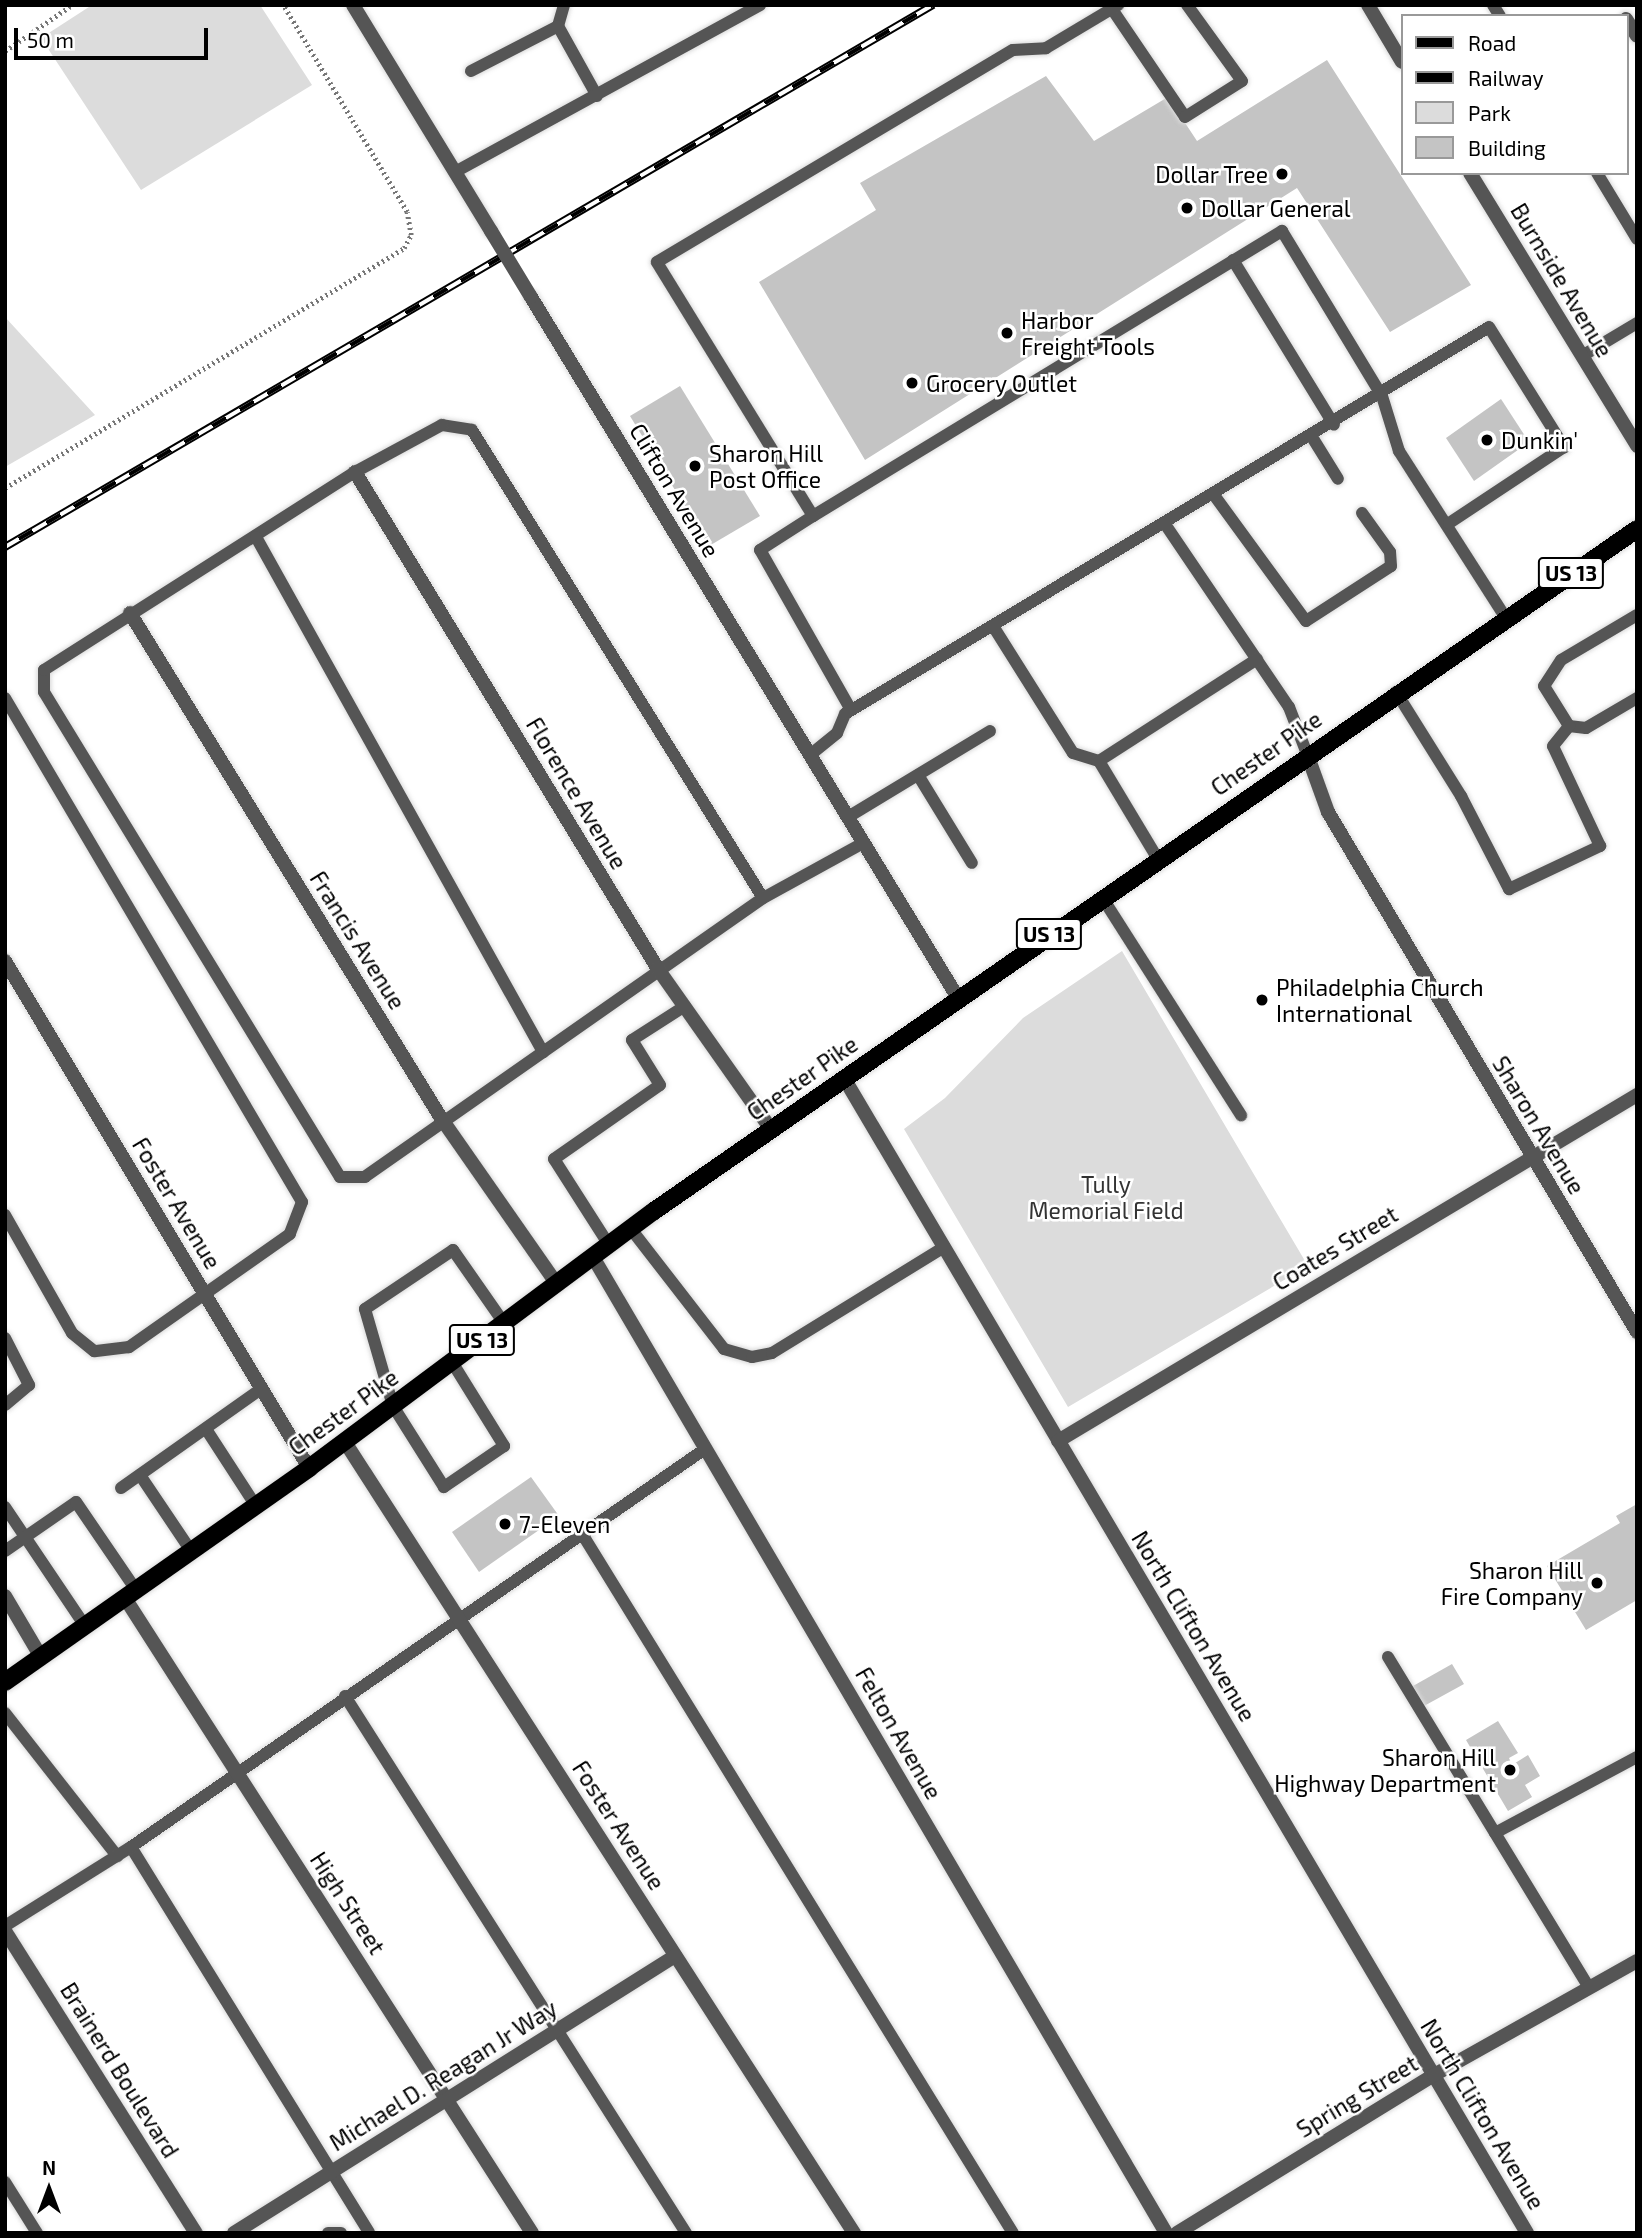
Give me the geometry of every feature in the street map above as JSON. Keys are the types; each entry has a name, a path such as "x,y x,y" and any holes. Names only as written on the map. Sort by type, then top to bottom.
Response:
{"main road":[{"name":"Chester Pike","path":"5,1682 309,1468 631,1228 771,1129 1395,692 1637,528"}],"street":[{"name":"Clifton Avenue","path":"353,5 958,998"},
{"path":"1368,5 1400,59"},
{"name":"Burnside Avenue","path":"1471,175 1637,446"},
{"name":"Florence Avenue","path":"355,472 658,969 771,1129"},
{"name":"Francis Avenue","path":"130,613 440,1118 557,1284"},
{"name":"Sharon Avenue","path":"1307,754 1328,812 1637,1332"},
{"name":"Foster Avenue","path":"5,961 309,1468"},
{"name":"North Clifton Avenue","path":"844,1078 1527,2233"},
{"name":"Coates Street","path":"1058,1441 1531,1156 1637,1096"},
{"name":"Felton Avenue","path":"593,1257 1167,2233"},
{"name":"Foster Avenue","path":"345,1442 854,2233"},
{"name":"High Street","path":"131,1594 237,1772 532,2233"},
{"path":"5,1596 41,1657"},
{"name":"Brainerd Boulevard","path":"5,1928 11,1954 196,2233"},
{"name":"Michael D. Reagan Jr Way","path":"234,2233 676,1956"},
{"name":"Spring Street","path":"1177,2233 1434,2075 1637,1961"}],"lane":[{"path":"564,5 558,26 597,96"},
{"path":"454,172 760,5"},
{"path":"813,516 657,262 1013,50 1046,48 1115,7 1185,117 1242,81 1187,5"},
{"path":"471,71 558,26"},
{"path":"1598,175 1637,239"},
{"path":"851,710 760,550 1282,230 1381,396 1399,451 1449,523 1505,617"},
{"path":"1233,260 1334,425"},
{"path":"1582,356 1637,323"},
{"path":"810,755 837,733 851,710 1334,425 1489,327 1564,447 1449,523"},
{"path":"763,898 472,430 442,425 355,472 44,670 44,692 283,1092 340,1177 365,1177 440,1118 543,1052 763,898 863,843"},
{"path":"1312,437 1338,479"},
{"path":"1214,495 1306,621 1391,566 1390,552 1362,513"},
{"path":"1165,524 1289,707 1307,754"},
{"path":"256,537 543,1052"},
{"path":"1637,615 1561,660 1545,678 1545,694 1569,726 1586,728 1637,698"},
{"path":"993,626 1073,753 1099,761 1158,859"},
{"path":"1099,761 1257,659"},
{"path":"1395,692 1461,796 1509,889 1600,846 1553,746 1569,726"},
{"path":"5,698 302,1202 290,1234 130,1347 94,1351 72,1333 5,1214"},
{"path":"848,817 990,731"},
{"path":"918,775 972,863"},
{"path":"1102,897 1241,1115"},
{"path":"609,1245 554,1158 660,1085 632,1040 685,1006"},
{"path":"631,1228 724,1349 752,1357 772,1353 944,1247"},
{"path":"452,1362 504,1446 444,1486 393,1406 365,1309 453,1250 504,1323"},
{"path":"5,1338 29,1385 5,1405"},
{"path":"121,1488 262,1388"},
{"path":"206,1429 256,1506"},
{"path":"5,1928 131,1847 458,1617 705,1449"},
{"path":"140,1475 191,1551"},
{"path":"5,1550 76,1502 131,1594"},
{"path":"5,1507 85,1626"},
{"path":"581,1532 1013,2233"},
{"path":"1388,1657 1590,1988"},
{"path":"345,1696 560,2028 686,2233"},
{"path":"5,1713 117,1856"},
{"path":"1495,1833 1637,1757"},
{"path":"131,1847 369,2233"},
{"path":"5,2182 37,2233"},
{"path":"328,2233 341,2233"}],"path":[{"path":"5,51 72,5"},
{"path":"5,488 404,248 411,235 407,212 282,5"}],"green space":[{"path":"92,5 260,5 312,85 141,190 41,38"},
{"path":"5,317 95,415 5,467"},
{"name":"Tully Memorial Field","path":"1122,951 1308,1266 1068,1407 904,1129 945,1098 1023,1018"}],"building":[{"path":"1327,60 1471,285 1390,332 1297,188 865,460 759,282 876,210 860,183 1046,76 1094,141 1168,97 1197,141"},
{"name":"Sharon Hill Post Office","path":"680,386 760,516 709,546 630,416"},
{"name":"Dunkin'","path":"1501,399 1529,442 1474,481 1446,438"},
{"name":"7-Eleven","path":"531,1477 559,1516 479,1572 452,1532"},
{"name":"Sharon Hill Fire Company","path":"1637,1504 1637,1600 1586,1630 1547,1566 1620,1523 1616,1516"},
{"path":"1452,1664 1464,1684 1424,1706 1413,1686"},
{"name":"Sharon Hill Highway Department","path":"1498,1721 1518,1753 1509,1758 1512,1765 1528,1755 1540,1776 1525,1785 1532,1797 1508,1811 1466,1740"}],"railway":[{"path":"5,547 933,5"}],"place":[{"name":"Dollar Tree","path":"1282,174"},
{"name":"Dollar General","path":"1187,208"},
{"name":"Harbor Freight Tools","path":"1007,333"},
{"name":"Grocery Outlet","path":"912,383"},
{"name":"Dunkin'","path":"1487,440"},
{"name":"Sharon Hill Post Office","path":"695,466"},
{"name":"Philadelphia Church International","path":"1262,1000"},
{"name":"7-Eleven","path":"505,1524"},
{"name":"Sharon Hill Fire Company","path":"1597,1583"},
{"name":"Sharon Hill Highway Department","path":"1510,1770"}]}
